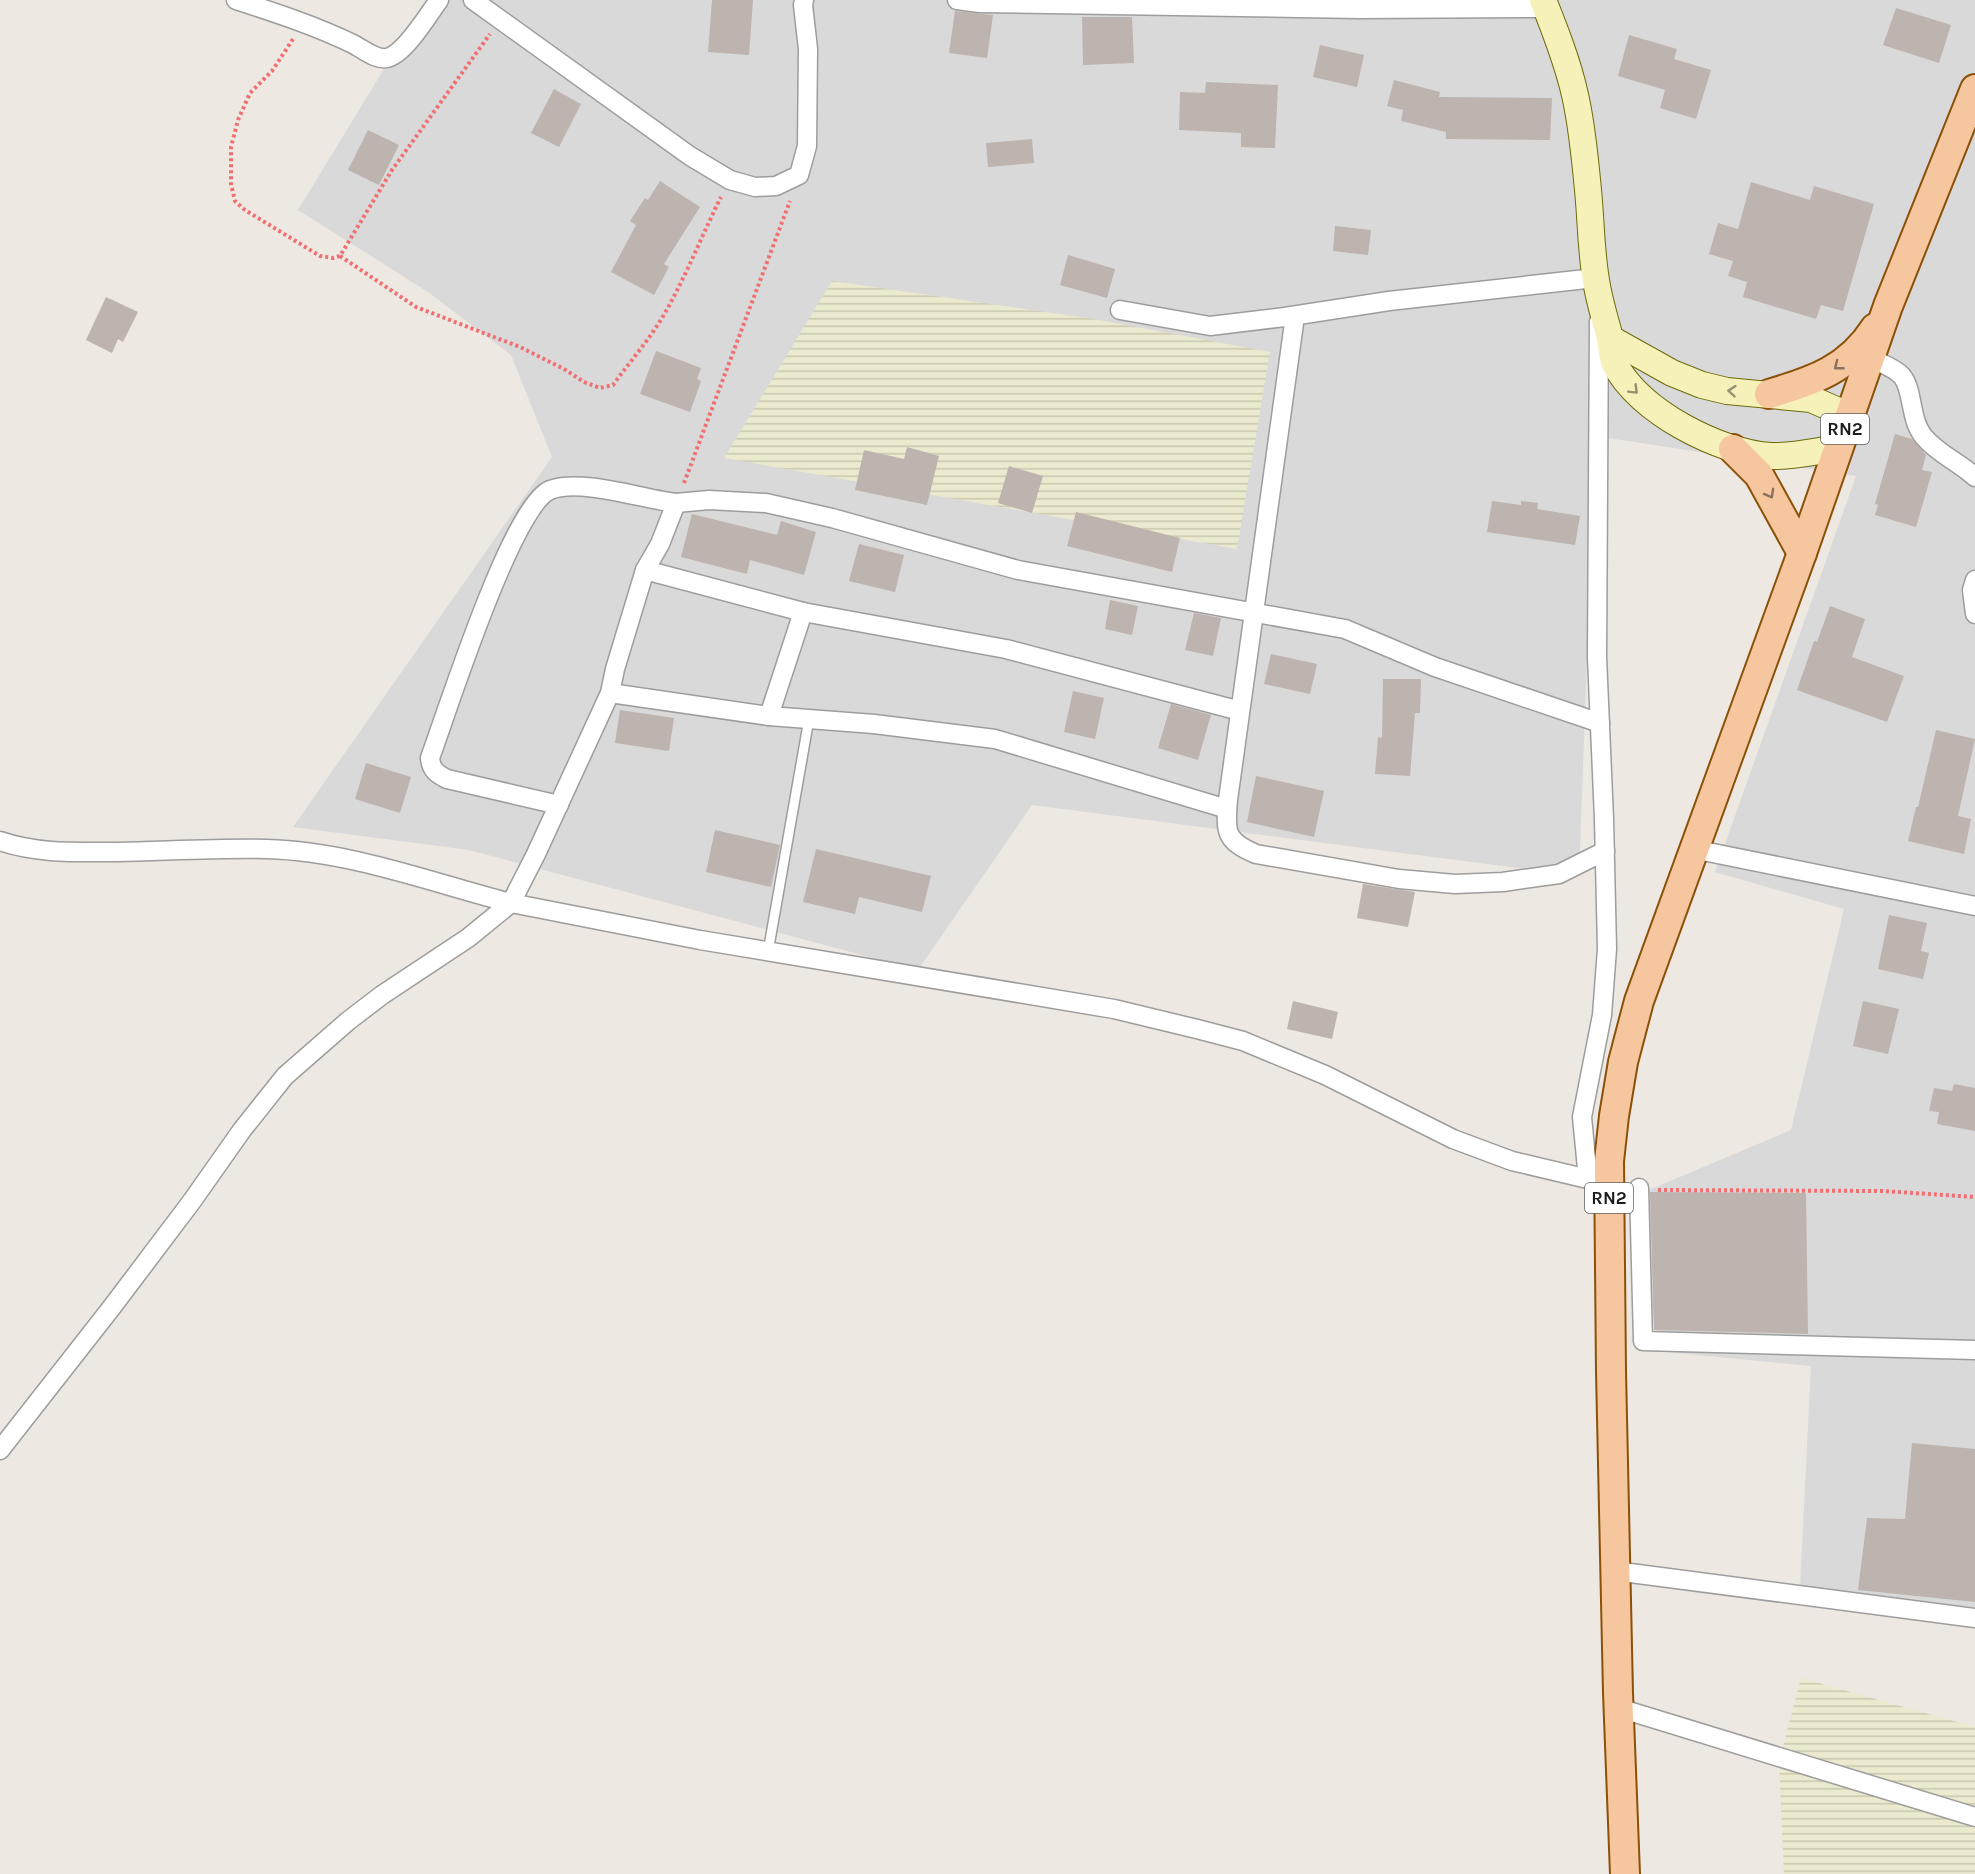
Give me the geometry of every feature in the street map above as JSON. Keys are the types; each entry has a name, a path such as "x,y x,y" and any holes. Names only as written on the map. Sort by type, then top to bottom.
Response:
{"main road":[{"path":"1544,4 1575,95 1588,189 1597,288 1611,339 1612,358 1615,365 1629,385 1666,417 1700,436 1733,449 1772,456 1839,448"},
{"name":"RN2","path":"1625,1874 1618,1708 1616,1571 1599,1182 1609,1161 1623,1062 1639,1001 1802,553 1888,306 1972,106"},
{"path":"1769,394 1817,379 1833,370 1870,335 1888,306"},
{"path":"1611,339 1689,381 1717,389 1811,399 1850,416"},
{"path":"1733,449 1760,475 1802,553"}],"street":[{"path":"236,0 304,23 354,44 372,55 388,58 400,51 439,0"},
{"path":"473,0 690,156 730,180 755,187 776,186 799,175 807,146 808,49 804,0"},
{"path":"957,0 980,3 1359,9 1544,4"},
{"path":"0,841 24,848 74,853 268,849 301,852 385,867 511,903 768,952 1114,1009 1243,1041 1324,1075 1453,1139 1512,1161 1599,1182 1582,1117 1602,1015 1607,950 1597,657 1597,288 1389,301 1295,316 1210,326 1120,310"},
{"path":"1295,316 1227,809 1226,828 1232,840 1242,848 1256,854 1399,879 1455,884 1503,882 1559,874 1605,851"},
{"path":"1870,358 1903,376 1914,418 1923,435 1939,451 1964,466 1975,477"},
{"path":"559,805 447,779 438,775 430,765 430,758 482,612 514,537 536,502 548,491 561,487 595,488 676,503 709,500 766,503 832,518 1018,570 1345,629 1435,667 1600,723"},
{"path":"0,1450 148,1261 242,1130 285,1076 348,1021 382,995 468,938 511,903 610,693 645,570 660,544 676,503"},
{"path":"645,570 802,612 1005,649 1240,711"},
{"path":"1975,580 1972,590 1975,614"},
{"path":"769,716 802,612"},
{"path":"610,693 769,716 874,724 995,740 1227,809"},
{"path":"1693,849 1975,906"},
{"path":"1639,1188 1643,1341 1975,1350"},
{"path":"1616,1571 1975,1618"},
{"path":"1618,1708 1975,1816"}],"lane":[{"path":"768,952 809,720"}],"path":[{"path":"304,23 272,71 250,93 238,120 231,147 231,184 235,201 245,210 320,256 333,258 340,256 392,170 501,19"},
{"path":"676,503 799,175"},
{"path":"340,256 417,308 520,347 564,369 584,382 600,388 613,385 661,320 730,180"},
{"path":"1639,1188 1668,1191 1757,1189 1882,1191 1975,1197"}],"shaded area":[{"path":"426,0 1975,0 1975,1609 1800,1588 1811,1366 1656,1351 1644,1192 1791,1130 1844,909 1715,872 1856,476 1595,436 1579,876 1032,805 918,970 469,850 293,827 552,457 511,355 428,292 298,210"}],"green space":[{"path":"832,281 1094,319 1270,352 1237,549 724,458"},
{"path":"1801,1678 1975,1727 1975,1874 1784,1874 1779,1761"}],"building":[{"path":"712,0 753,0 749,55 708,52"},
{"path":"1896,8 1951,25 1939,63 1883,45"},
{"path":"955,11 993,15 987,58 949,53"},
{"path":"1082,17 1132,17 1134,63 1083,65"},
{"path":"1629,35 1677,49 1674,59 1711,70 1696,119 1660,108 1665,90 1618,76"},
{"path":"1320,45 1364,55 1357,87 1313,77"},
{"path":"1394,80 1440,92 1439,97 1552,98 1550,140 1446,139 1446,132 1401,121 1403,110 1387,106"},
{"path":"1206,82 1278,85 1275,148 1241,147 1241,133 1179,130 1180,92 1205,93"},
{"path":"554,89 581,104 559,147 531,133"},
{"path":"368,130 399,145 379,185 348,170"},
{"path":"1032,139 1034,163 988,167 986,143"},
{"path":"660,181 700,207 664,264 669,267 654,295 611,272 636,225 630,221"},
{"path":"1751,182 1810,200 1814,186 1874,204 1843,311 1821,305 1816,319 1743,297 1747,282 1728,276 1733,261 1709,254 1718,223 1738,229"},
{"path":"1335,226 1371,230 1368,255 1333,251"},
{"path":"1068,255 1115,269 1107,298 1060,285"},
{"path":"106,297 138,312 123,342 118,339 112,353 86,340"},
{"path":"656,351 701,368 697,379 701,381 690,412 640,394"},
{"path":"1895,434 1912,439 1926,455 1922,470 1932,472 1916,527 1875,515 1878,505 1875,504"},
{"path":"907,447 939,456 927,505 855,490 864,450 904,459"},
{"path":"1009,466 1043,476 1032,513 998,503"},
{"path":"1492,501 1521,505 1521,501 1538,503 1537,509 1580,516 1575,545 1487,532"},
{"path":"1076,512 1180,538 1172,572 1067,546"},
{"path":"692,514 777,535 781,521 816,532 804,575 750,560 747,574 681,557"},
{"path":"859,544 904,555 895,592 849,581"},
{"path":"1110,600 1138,606 1132,635 1105,629"},
{"path":"1830,606 1865,619 1852,657 1904,676 1887,722 1797,690 1814,641 1817,642"},
{"path":"1194,613 1221,618 1213,656 1185,650"},
{"path":"1271,654 1317,664 1310,694 1264,684"},
{"path":"1383,679 1421,679 1420,713 1415,713 1410,776 1375,774 1378,737 1382,738"},
{"path":"1073,691 1104,698 1095,739 1064,732"},
{"path":"1171,704 1211,715 1198,760 1158,748"},
{"path":"620,710 674,718 669,751 615,743"},
{"path":"1936,730 1975,739 1958,816 1971,819 1964,854 1908,841"},
{"path":"366,763 411,777 400,813 355,799"},
{"path":"1256,776 1324,791 1314,837 1247,822"},
{"path":"715,830 780,845 771,887 706,872"},
{"path":"816,849 931,876 922,912 859,897 855,914 803,902"},
{"path":"1363,884 1415,892 1408,927 1357,918"},
{"path":"1889,915 1927,923 1921,951 1929,953 1923,979 1878,969"},
{"path":"1293,1001 1338,1012 1332,1039 1287,1029"},
{"path":"1863,1001 1899,1009 1888,1054 1853,1046"},
{"path":"1954,1084 1975,1088 1975,1131 1937,1124 1939,1112 1929,1111 1934,1088 1952,1091"},
{"path":"1650,1192 1806,1193 1808,1334 1654,1330"},
{"path":"1912,1443 1975,1449 1975,1602 1858,1590 1867,1518 1905,1519"}]}
